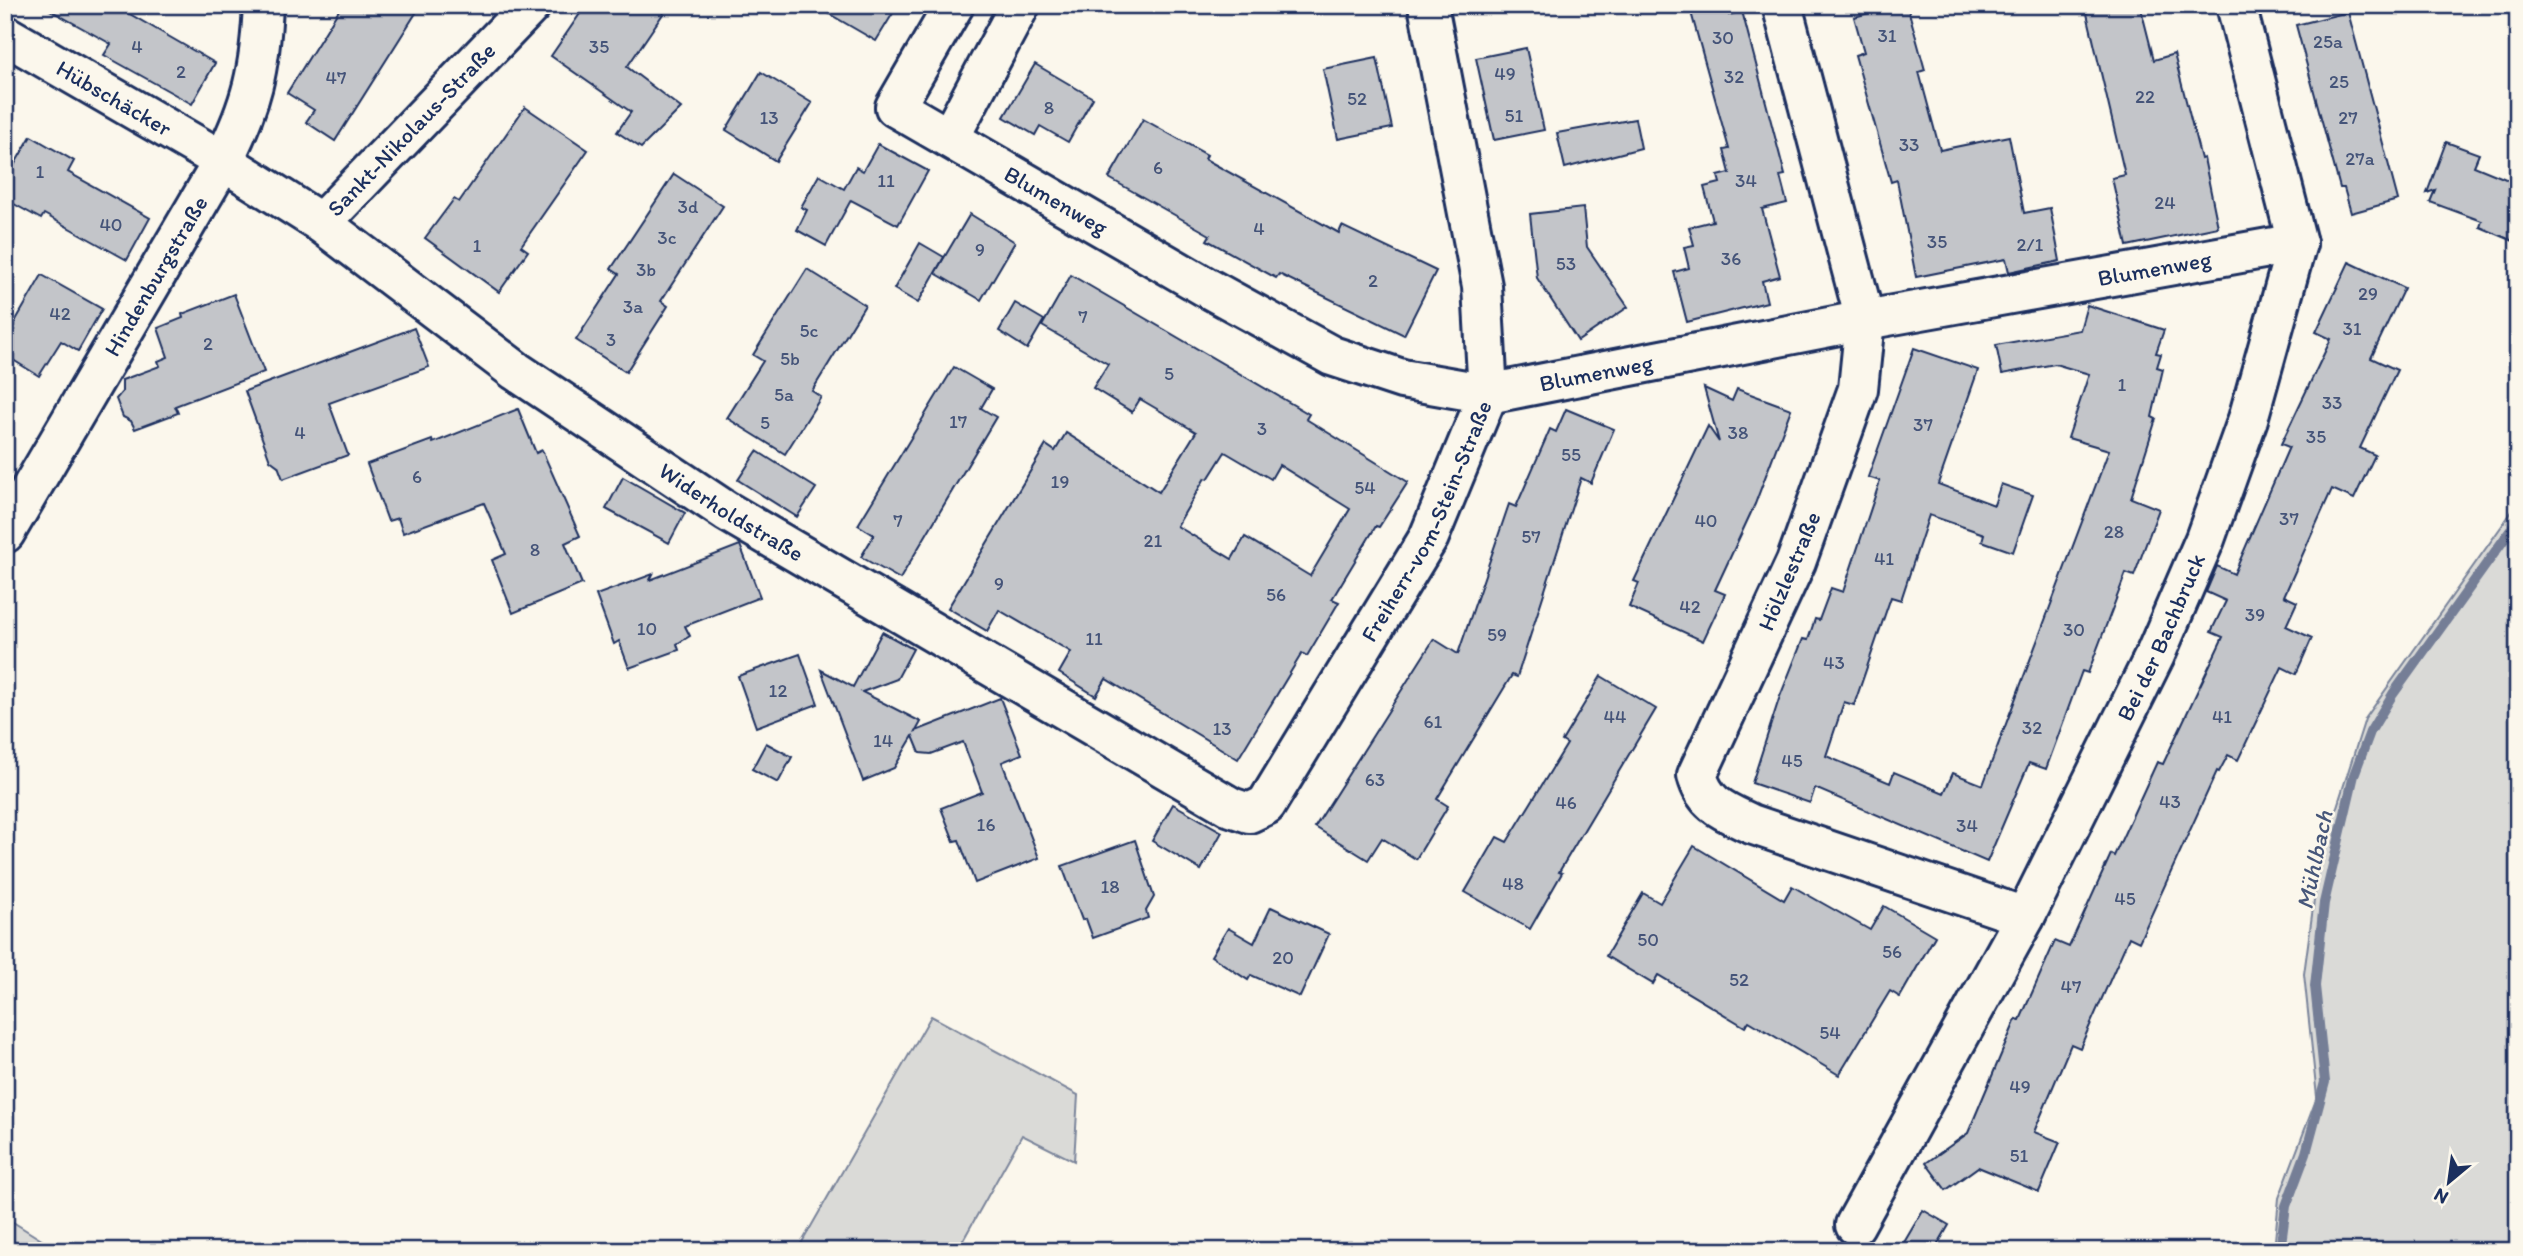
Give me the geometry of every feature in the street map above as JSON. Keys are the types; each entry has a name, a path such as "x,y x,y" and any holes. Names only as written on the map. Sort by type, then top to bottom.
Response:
{"street":[{"name":"Hindenburgstraße","path":"5,533 223,161 242,123 256,82 263,5"},
{"name":"Sankt-Nikolaus-Straße","path":"321,223 531,5"},
{"name":"Blumenweg","path":"954,5 895,107 1204,286 1332,356 1402,379 1488,394 1865,320 2297,243"},
{"path":"950,137 1020,5"},
{"name":"Freiherr-vom-Stein-Straße","path":"1266,805 1429,537 1488,394 1482,286 1428,5"},
{"name":"Hölzlestraße","path":"1782,5 1865,320 1858,389 1796,562 1697,775 1702,794 1720,808 1751,824 2025,917"},
{"name":"Bei der Bachbruck","path":"1855,1225 2025,917 2155,655 2205,539 2248,419 2297,243 2236,5"},
{"name":"Hübschäcker","path":"5,35 223,161"},
{"name":"Widerholdstraße","path":"223,161 321,223 516,371 726,511 1231,807 1249,813 1266,805"}],"shaded area":[{"path":"2518,503 2518,1251 2274,1251 2279,1198 2317,1097 2304,974 2319,863 2365,719"},
{"path":"931,1016 1078,1095 1074,1161 1022,1135 957,1251 797,1251"},
{"path":"5,1217 59,1251 5,1251"}],"building":[{"path":"41,5 114,5 215,63 192,104 104,55 111,44"},
{"path":"342,5 421,5 335,141 306,122 314,110 287,93"},
{"path":"586,5 669,5 627,67 681,108 641,148 617,132 631,112 551,56"},
{"path":"814,5 898,5 876,41"},
{"path":"1689,5 1727,5 1729,15 1742,11 1785,175 1780,176 1787,203 1762,209 1780,276 1762,281 1767,302 1687,322 1674,272 1689,268 1684,247 1694,245 1689,227 1713,221 1704,187 1720,183 1718,176 1730,173 1724,150 1729,149"},
{"path":"1872,5 1907,5 1925,70 1919,72 1940,150 2009,136 2024,213 2050,208 2060,261 2009,272 2006,259 1916,277 1897,180 1891,182 1855,55 1864,52 1854,17 1873,12"},
{"path":"2085,5 2140,5 2154,60 2174,54 2201,159 2204,158 2218,227 2127,246 2112,178 2125,175"},
{"path":"2348,12 2398,200 2351,213 2344,188 2340,188 2296,25"},
{"path":"1526,48 1544,130 1494,140 1476,58"},
{"path":"1377,58 1392,128 1338,139 1323,69"},
{"path":"1035,64 1093,98 1068,142 1040,126 1035,135 1004,117"},
{"path":"761,72 812,103 776,161 726,130"},
{"path":"525,107 588,150 521,246 528,251 499,292 425,238 454,199 459,202"},
{"path":"1143,119 1207,155 1205,159 1339,233 1342,226 1436,271 1404,335 1279,274 1276,278 1207,240 1210,235 1109,178"},
{"path":"1635,119 1641,148 1565,168 1557,133"},
{"path":"31,136 74,161 68,172 150,218 127,260 44,214 41,219 5,199 5,181"},
{"path":"2446,142 2479,154 2474,166 2518,184 2518,243 2480,227 2482,221 2430,202 2435,190 2427,193"},
{"path":"878,144 928,171 898,225 851,200 826,246 797,230 807,210 801,207 819,175 844,189 856,167 863,171"},
{"path":"674,174 723,206 661,301 668,306 626,372 576,340 619,274 611,269"},
{"path":"1583,208 1587,247 1628,307 1578,341 1537,278 1530,214"},
{"path":"970,214 1015,242 981,300 935,273"},
{"path":"920,243 944,257 918,303 894,289"},
{"path":"2349,262 2404,288 2371,358 2397,370 2360,448 2375,455 2354,499 2332,489 2284,596 2297,602 2286,626 2312,638 2296,674 2282,667 2238,760 2228,755 2219,772 2217,771 2139,942 2129,937 2080,1048 2071,1044 2034,1132 2060,1142 2039,1192 1978,1167 1946,1190 1926,1163 1968,1133 2016,1019 2020,1020 2055,941 2069,947 2111,854 2114,856 2157,762 2163,764 2223,637 2211,632 2226,601 2206,592 2217,566 2234,574 2289,447 2281,444 2331,339 2316,332"},
{"path":"807,269 865,305 812,391 821,397 785,454 727,418 763,361 753,355"},
{"path":"42,275 102,309 78,351 61,341 39,376 5,355 5,339"},
{"path":"1071,275 1309,414 1306,419 1408,482 1379,527 1376,526 1332,599 1339,602 1307,656 1302,653 1238,759 1106,679 1096,696 1059,673 1071,652 999,610 987,631 948,608 1046,445 1055,451 1066,433 1159,492 1196,432 1140,399 1132,412 1093,388 1108,364 1042,326","holes":["1225,452 1271,479 1279,465 1350,509 1310,576 1245,537 1232,559 1177,526 1205,478 1208,479"]},
{"path":"234,294 264,372 175,406 178,413 135,429 131,421 123,417 116,399 122,392 122,380 160,366 158,361 168,357 158,328 183,318 182,314"},
{"path":"1015,303 1044,320 1027,349 999,331"},
{"path":"2087,305 2164,330 2156,353 2161,354 2157,367 2163,369 2152,417 2156,419 2131,498 2159,509 2134,576 2126,573 2088,673 2082,671 2046,769 2029,763 1987,862 1815,788 1810,803 1752,783 1779,699 1803,639 1808,640 1815,619 1819,620 1831,588 1843,592 1880,481 1868,477 1914,348 1978,370 1938,484 1994,505 2001,484 2033,495 2013,552 1982,541 1984,534 1929,515 1901,600 1891,597 1854,705 1844,702 1826,756 1890,783 1894,772 1944,793 1953,773 1983,785 2109,450 2068,438 2089,374 2055,364 2002,374 1996,345 2080,330"},
{"path":"414,328 429,367 329,403 348,455 283,479 278,466 270,460 245,391"},
{"path":"954,367 992,389 981,408 996,417 900,579 861,557 874,535 858,525"},
{"path":"1704,388 1732,401 1737,389 1791,409 1755,504 1715,590 1725,594 1703,641 1629,607 1639,583 1634,581 1708,426 1719,442"},
{"path":"518,409 536,453 542,450 580,536 565,543 582,584 513,613 492,560 506,554 484,503 403,533 398,518 388,521 367,464 432,440 433,443"},
{"path":"1566,409 1614,429 1591,483 1581,478 1517,677 1512,675 1437,799 1448,806 1416,859 1382,838 1368,860 1315,827 1434,639 1458,654 1509,504 1516,507 1550,429 1556,432"},
{"path":"757,451 816,488 797,517 738,480"},
{"path":"623,477 685,513 669,543 606,509"},
{"path":"740,545 760,597 685,626 690,636 677,644 679,650 629,668 619,641 614,644 596,595 653,574 650,580"},
{"path":"882,632 913,649 897,679 862,692 921,722 916,731 1000,698 1022,754 1002,762 1039,858 975,883 959,840 954,841 941,808 982,792 963,742 931,754 920,753 913,736 894,768 863,781 821,670 853,687"},
{"path":"800,654 818,704 756,727 738,676"},
{"path":"1601,676 1656,709 1559,872 1562,873 1530,929 1465,892 1497,837 1507,842 1567,744 1562,741"},
{"path":"766,743 792,757 778,783 752,769"},
{"path":"1173,804 1222,832 1201,870 1152,841"},
{"path":"1135,840 1154,897 1146,911 1148,918 1093,938 1086,919 1082,920 1062,866"},
{"path":"1694,846 1784,900 1792,886 1870,930 1884,906 1935,936 1900,997 1890,991 1839,1075 1749,1021 1745,1027 1658,975 1653,984 1606,956 1643,893 1660,903"},
{"path":"1271,907 1329,934 1300,997 1251,975 1248,980 1211,956 1228,928 1254,943"},
{"path":"1923,1210 1949,1225 1934,1251 1899,1251"}],"waterway":[{"name":"Mühlbach","path":"2280,1251 2286,1206 2306,1153 2325,1082 2315,986 2324,903 2354,775 2370,732 2393,694 2518,520"}]}
